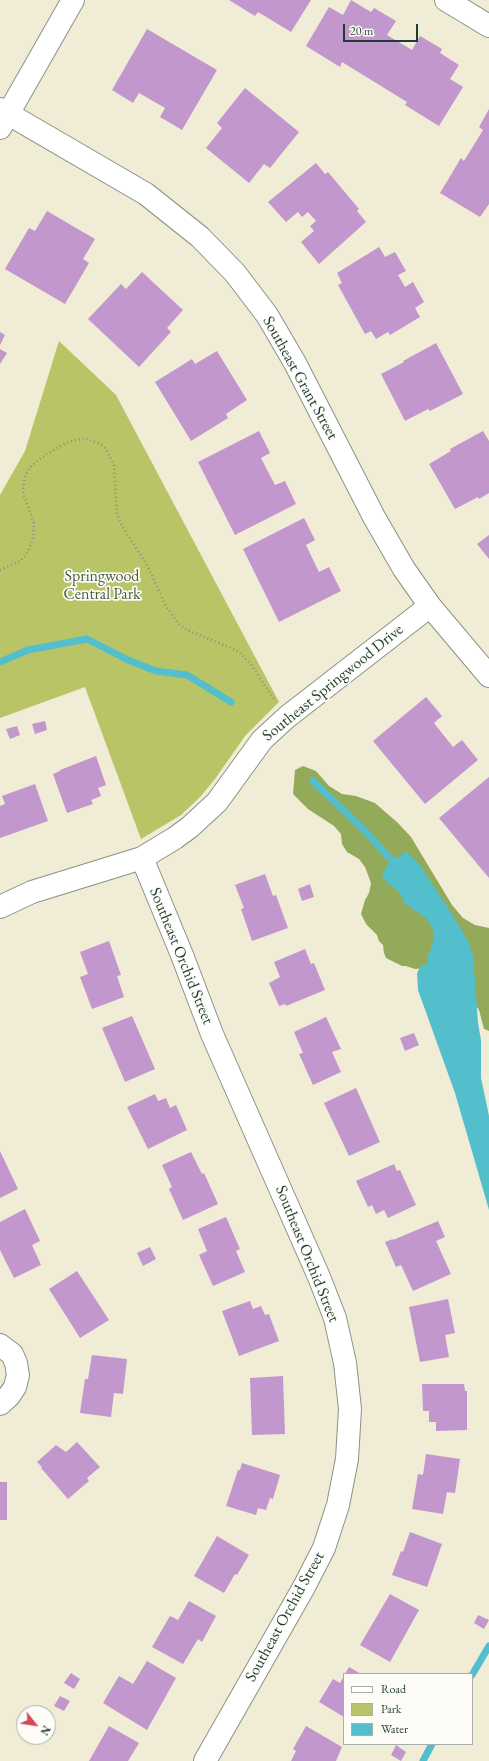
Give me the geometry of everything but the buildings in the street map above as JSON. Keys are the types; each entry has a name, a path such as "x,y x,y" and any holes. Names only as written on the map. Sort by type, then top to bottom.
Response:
{"street":[{"path":"3,117 73,0"},
{"path":"446,0 489,26"},
{"name":"Southeast Grant Street","path":"3,117 146,194 200,237 234,273 267,315 291,356 374,517 404,569 430,606 489,676"},
{"name":"Southeast Springwood Drive","path":"0,907 32,892 142,858 171,841 217,802 262,740 287,717 430,606"},
{"name":"Southeast Orchid Street","path":"142,858 212,1034 322,1284 335,1318 345,1363 350,1409 347,1459 338,1505 324,1548 304,1587 205,1761"},
{"path":"0,1345 12,1354 16,1363 18,1375 15,1387 9,1396 0,1404"}],"path":[{"path":"0,570 20,561 26,555 33,539 34,524 22,493 24,479 29,468 45,455 66,443 84,438 100,444 106,449 114,465 117,515 125,531 146,562 166,606 179,624 187,630 239,652 259,676 287,717"}],"green space":[{"name":"Springwood Central Park","path":"59,341 116,395 279,702 245,736 215,779 200,797 181,815 141,839 85,687 0,718 0,495 25,451"},
{"path":"303,766 316,771 329,786 342,794 356,796 375,803 398,823 411,837 452,905 463,918 475,925 489,928 489,1031 484,1029 479,1010 473,1002 428,968 415,969 402,966 386,958 383,945 379,941 377,935 366,924 361,914 371,883 365,867 359,859 347,852 342,844 341,834 334,826 308,809 293,794 295,770"}],"water":[{"path":"406,851 419,864 452,914 468,941 473,955 478,1023 481,1040 481,1078 489,1116 489,1210 455,1093 418,990 417,973 420,967 427,963 427,957 434,938 433,930 426,918 404,903 404,900 399,892 382,878 386,867 392,860 402,855"}],"waterway":[{"path":"0,662 28,650 87,639 128,660 156,671 187,675 231,702"},
{"path":"313,781 363,829 398,867"},
{"path":"473,1673 489,1646"},
{"path":"423,1761 431,1745"}]}
